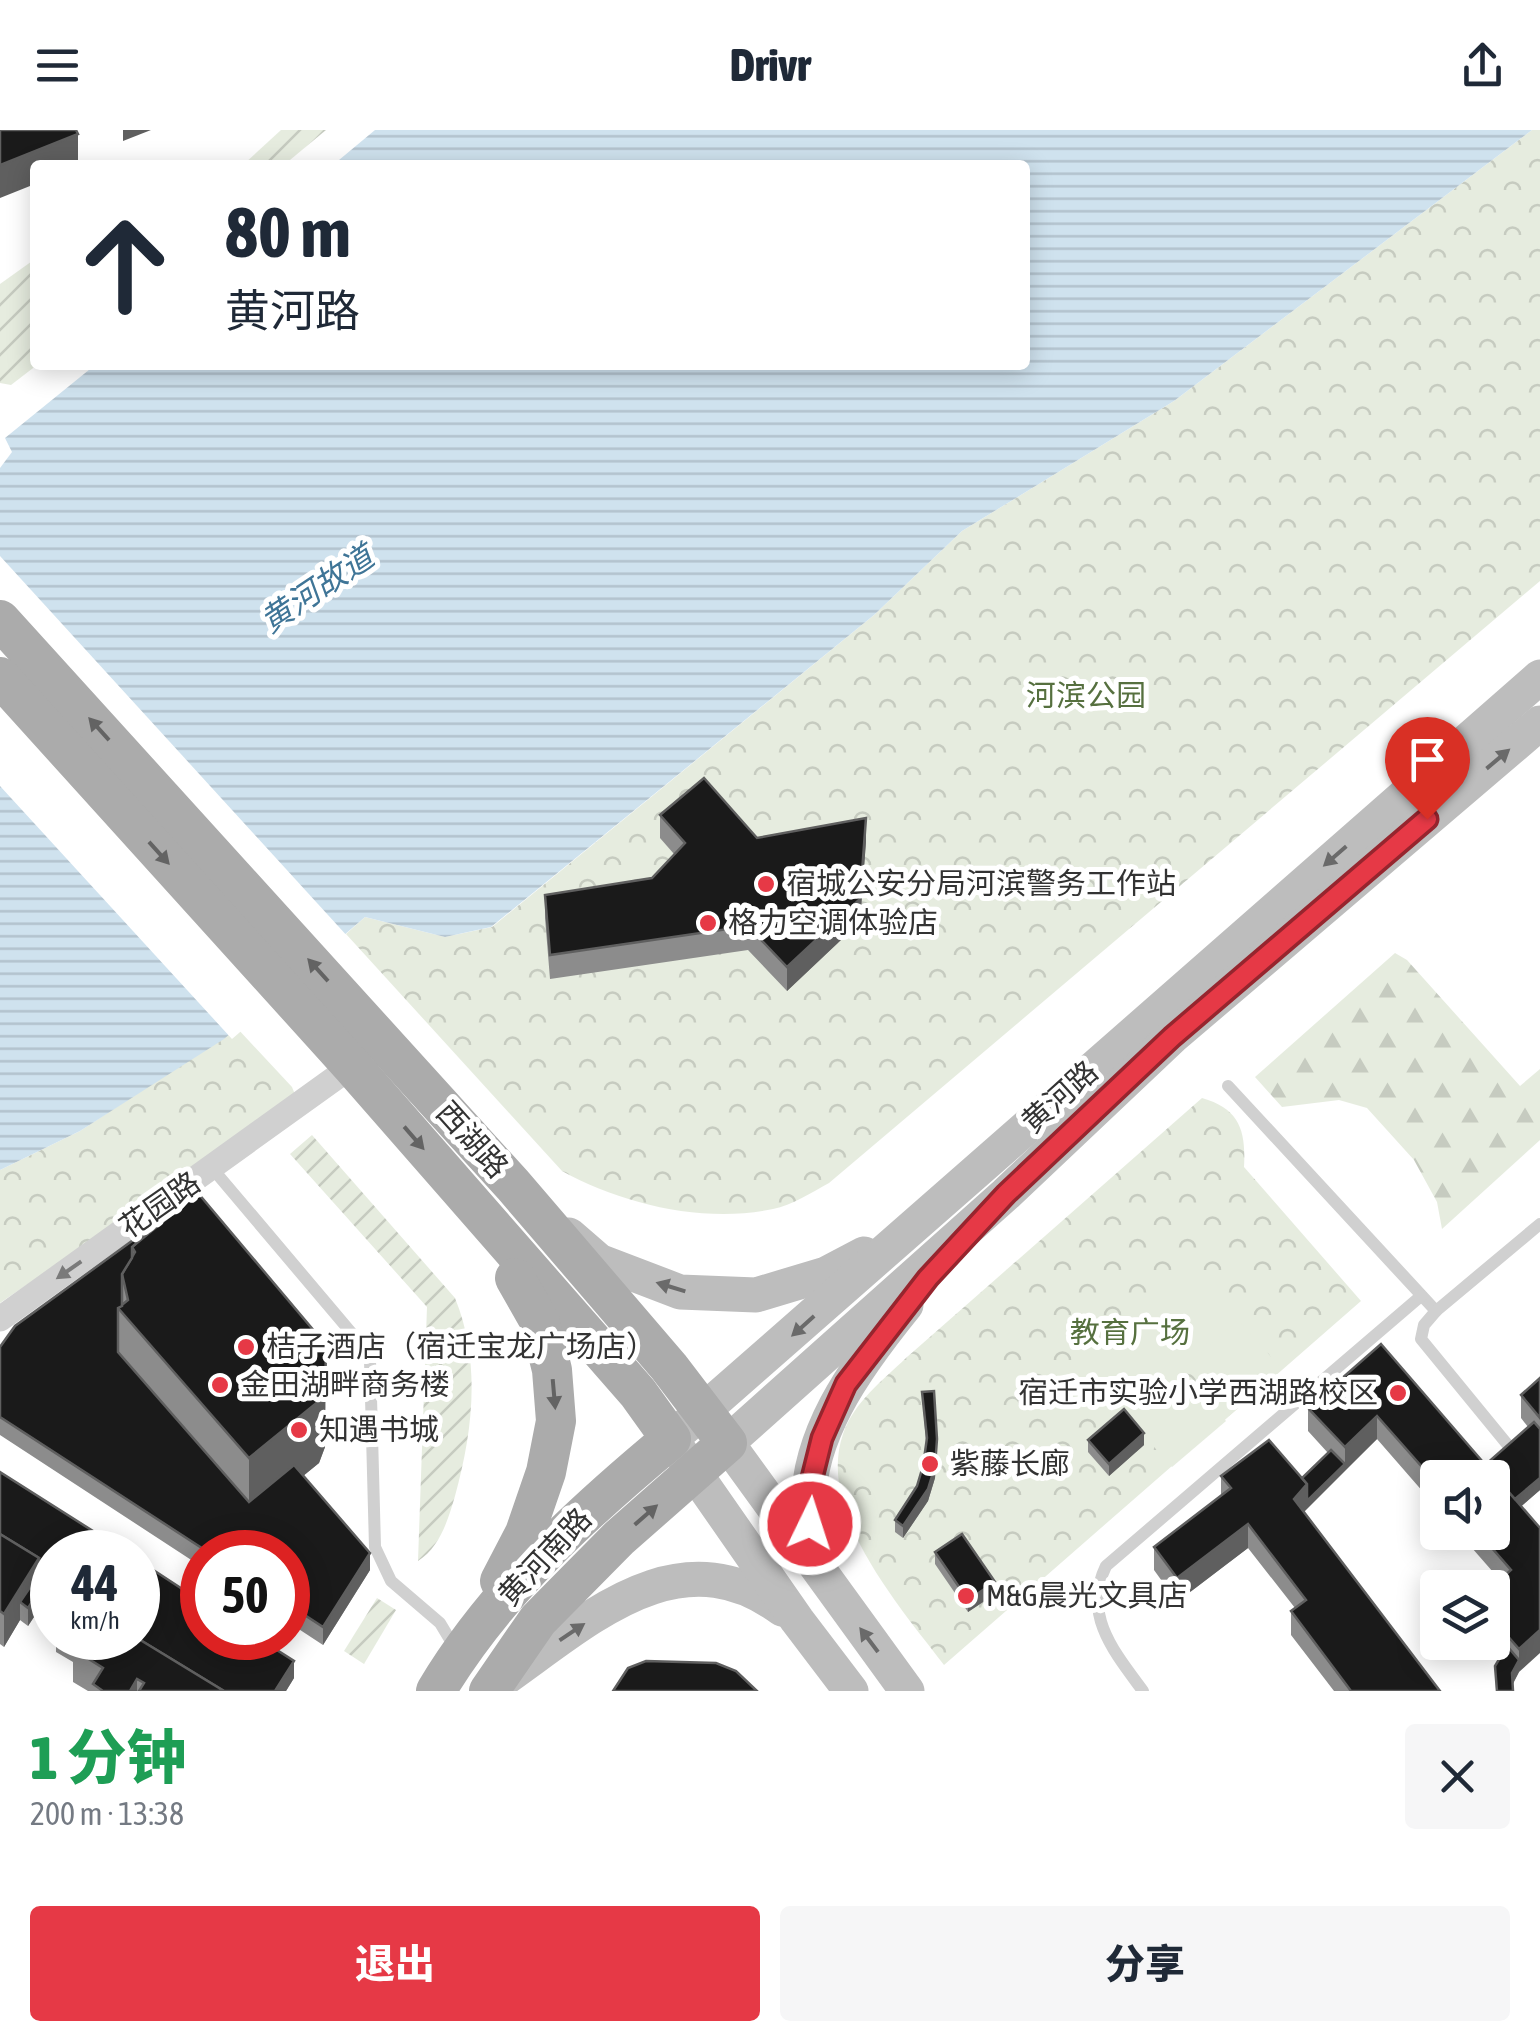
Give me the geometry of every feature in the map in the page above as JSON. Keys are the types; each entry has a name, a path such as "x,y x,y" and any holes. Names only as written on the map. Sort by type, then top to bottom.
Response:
{"main road":[{"name":"西湖路","path":"0,620 368,1054"},
{"name":"西湖路","path":"0,676 368,1054 513,1186 716,1427 907,1691"},
{"name":"黄河路","path":"716,1427 977,1171 1540,677"},
{"name":"黄河路","path":"671,1439 716,1427 1006,1194 1172,1037 1540,722"},
{"path":"368,1054 477,1210 540,1322 552,1370 556,1421 546,1472 525,1533 458,1654"},
{"path":"513,1186 599,1261 680,1292 756,1296 826,1274 865,1254 977,1171"},
{"path":"830,1589 810,1524 809,1490 822,1438 846,1384 928,1278 1006,1194"},
{"path":"477,1210 638,1393 851,1691"},
{"name":"黄河南路","path":"490,1689 538,1620 619,1538 694,1472 716,1427"},
{"name":"黄河南路","path":"436,1691 458,1654 536,1562 594,1505 671,1439"},
{"path":"490,1689 626,1596 659,1582 732,1582 758,1591 797,1620"}],"street":[{"name":"花园路","path":"0,1319 368,1054"}],"lane":[{"path":"1228,1086 1436,1311"},
{"path":"212,1168 360,1342 370,1360 376,1547 391,1581 440,1623 458,1654"},
{"path":"1507,1444 1421,1339 1424,1325 1436,1311 1540,1224"},
{"path":"1143,1691 1107,1640 1098,1616 1098,1582 1106,1566 1421,1296"}],"green space":[{"path":"281,130 326,130 290,160 248,160"},
{"name":"河滨公园","path":"1532,130 1540,130 1540,581 829,1183 780,1207 719,1214 664,1208 585,1183 562,1171 346,934 365,917 445,937 492,927 874,615 962,531 1174,401"},
{"path":"30,263 30,370 11,385 0,383 0,284"},
{"path":"1395,953 1407,960 1520,1086 1540,1069 1540,1140 1442,1229 1437,1202 1414,1160 1367,1108 1339,1100 1282,1107 1255,1077"},
{"path":"237,1028 292,1087 296,1097 292,1104 0,1303 0,1170 80,1131"},
{"name":"教育广场","path":"1202,1098 1233,1115 1242,1132 1244,1167 1361,1301 944,1665 886,1587 851,1526 841,1495 838,1464 848,1422 870,1392 906,1358"},
{"path":"312,1135 455,1298 463,1322 472,1397 466,1447 446,1523 438,1541 418,1561 427,1307 290,1154"},
{"path":"1189,1258 1239,1315 1110,1428 1060,1370"},
{"path":"1238,1320 1282,1369 1229,1416 1185,1367"},
{"path":"1182,1372 1226,1421 1172,1467 1129,1419"},
{"path":"377,1598 396,1610 364,1664 344,1651"}],"water":[{"name":"黄河故道","path":"375,130 1532,130 1174,401 962,531 874,615 491,927 445,937 365,917 224,1039 80,1131 0,1170 0,468 12,452 5,438 89,370 1030,370 1030,160 339,160"}],"pier":[{"path":"0,556 349,938 232,1039 0,786"}],"building":[{"path":"0,130 76,130 78,134 0,165"},
{"name":"宿城公安分局河滨警务工作站","path":"704,778 757,838 866,818 860,899 787,967 748,926 550,955 545,895 652,878 685,843 660,815"},
{"path":"198,1193 320,1338 326,1353 325,1385 319,1401 249,1458 118,1308 128,1300 122,1274 135,1252 132,1247"},
{"path":"147,1230 132,1247 132,1258 122,1274 118,1352 249,1502 294,1465 370,1553 323,1627 310,1618 310,1530 180,1530 180,1534 0,1417 0,1347 15,1326"},
{"path":"1381,1344 1481,1460 1420,1460 1420,1465 1377,1416 1345,1447 1308,1408"},
{"path":"1540,1378 1540,1418 1521,1395"},
{"name":"紫藤长廊","path":"934,1391 935,1466 928,1489 903,1526 895,1520 917,1486 927,1438 922,1392"},
{"path":"1124,1409 1144,1433 1109,1464 1088,1440"},
{"path":"1534,1422 1540,1429 1540,1478 1515,1499 1510,1493 1510,1460 1491,1460"},
{"path":"1269,1440 1307,1484 1294,1499 1440,1691 1351,1691 1291,1611 1306,1600 1248,1524 1177,1578 1154,1547 1231,1488 1221,1476"},
{"path":"1331,1450 1345,1464 1307,1501 1307,1484 1302,1478"},
{"path":"0,1472 91,1530 30,1530 30,1552 0,1534"},
{"path":"1510,1493 1540,1528 1540,1630 1519,1649 1510,1639 1511,1570 1494,1550 1510,1550"},
{"path":"0,1534 30,1552 30,1572 4,1614 0,1611"},
{"path":"962,1534 995,1582 968,1600 935,1552"},
{"path":"160,1574 180,1588 180,1660 294,1661 275,1691 224,1691 160,1652"},
{"path":"30,1587 28,1608 20,1602"},
{"path":"1510,1650 1519,1660 1512,1673 1513,1691 1497,1691 1495,1666 1499,1660 1510,1660"},
{"path":"160,1652 224,1691 139,1691 144,1683 137,1679 130,1691 103,1691 93,1684 103,1668 90,1660 160,1660"},
{"path":"646,1661 716,1663 736,1671 757,1691 613,1691 628,1668"}],"place":[{"name":"宿城公安分局河滨警务工作站","path":"766,884"},
{"name":"格力空调体验店","path":"708,923"},
{"name":"桔子酒店（宿迁宝龙广场店）","path":"246,1347"},
{"name":"金田湖畔商务楼","path":"220,1385"},
{"name":"宿迁市实验小学西湖路校区","path":"1398,1393"},
{"name":"知遇书城","path":"299,1430"},
{"name":"紫藤长廊","path":"930,1464"},
{"name":"M&G晨光文具店","path":"966,1596"}],"route":[{"path":"810,1524 809,1490 822,1438 846,1384 928,1278 1006,1194 1172,1037 1427,819"}]}
